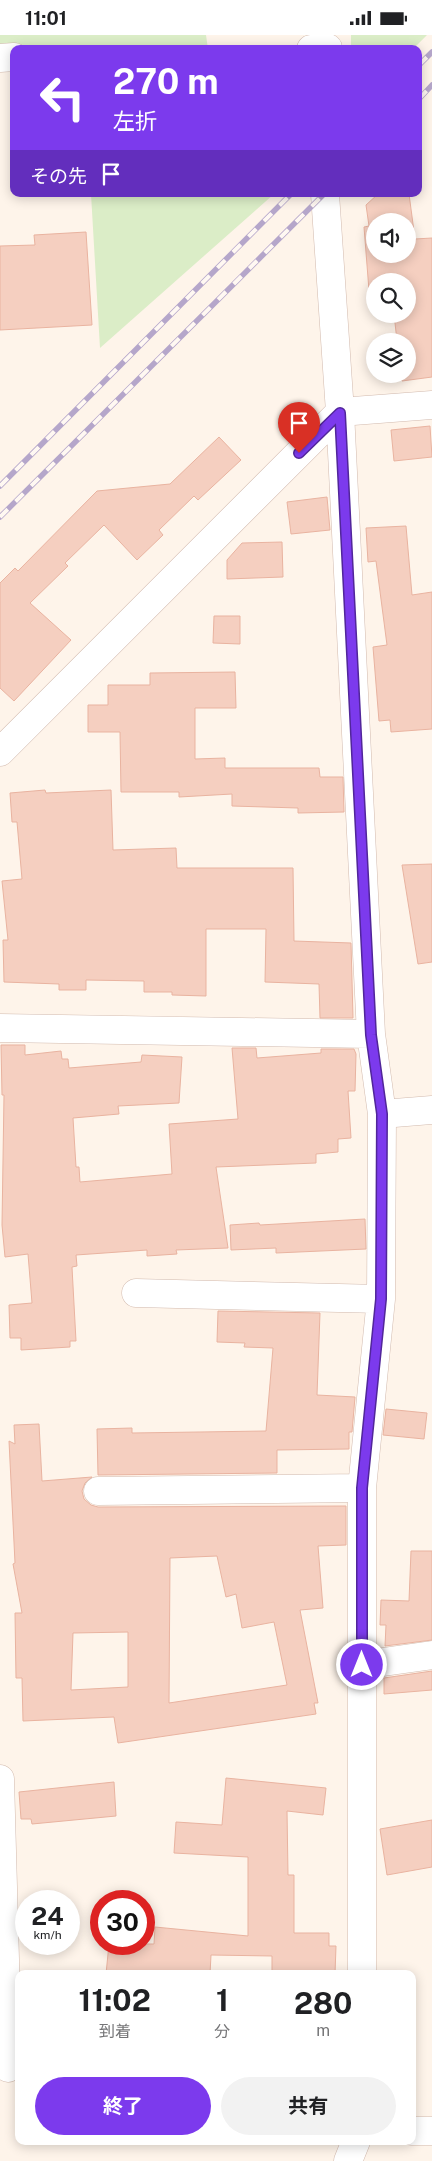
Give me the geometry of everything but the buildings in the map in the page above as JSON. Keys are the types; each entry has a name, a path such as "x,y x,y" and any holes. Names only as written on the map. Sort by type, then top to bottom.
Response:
{"street":[{"path":"325,197 340,413 371,1035 382,1114 381,1299 362,1488 362,1970"},
{"path":"0,752 340,413 432,405"},
{"path":"0,1028 371,1035"},
{"path":"382,1114 432,1110"},
{"path":"136,1293 381,1299"},
{"path":"98,1491 362,1488"},
{"path":"362,1665 432,1655"},
{"path":"0,1779 9,2068"},
{"path":"416,2131 432,2131"},
{"path":"348,2161 354,2145"}],"green space":[{"path":"0,35 206,35 207,45 10,45 10,47 0,47"},
{"path":"351,35 427,35 417,45 351,45"},
{"path":"91,197 271,197 100,348"}],"railway":[{"path":"422,62 432,52"},
{"path":"422,96 432,85"},
{"path":"0,486 288,197"},
{"path":"0,517 321,197"}],"route":[{"path":"299,453 340,413 371,1035 382,1114 381,1299 362,1488 362,1665"}]}
